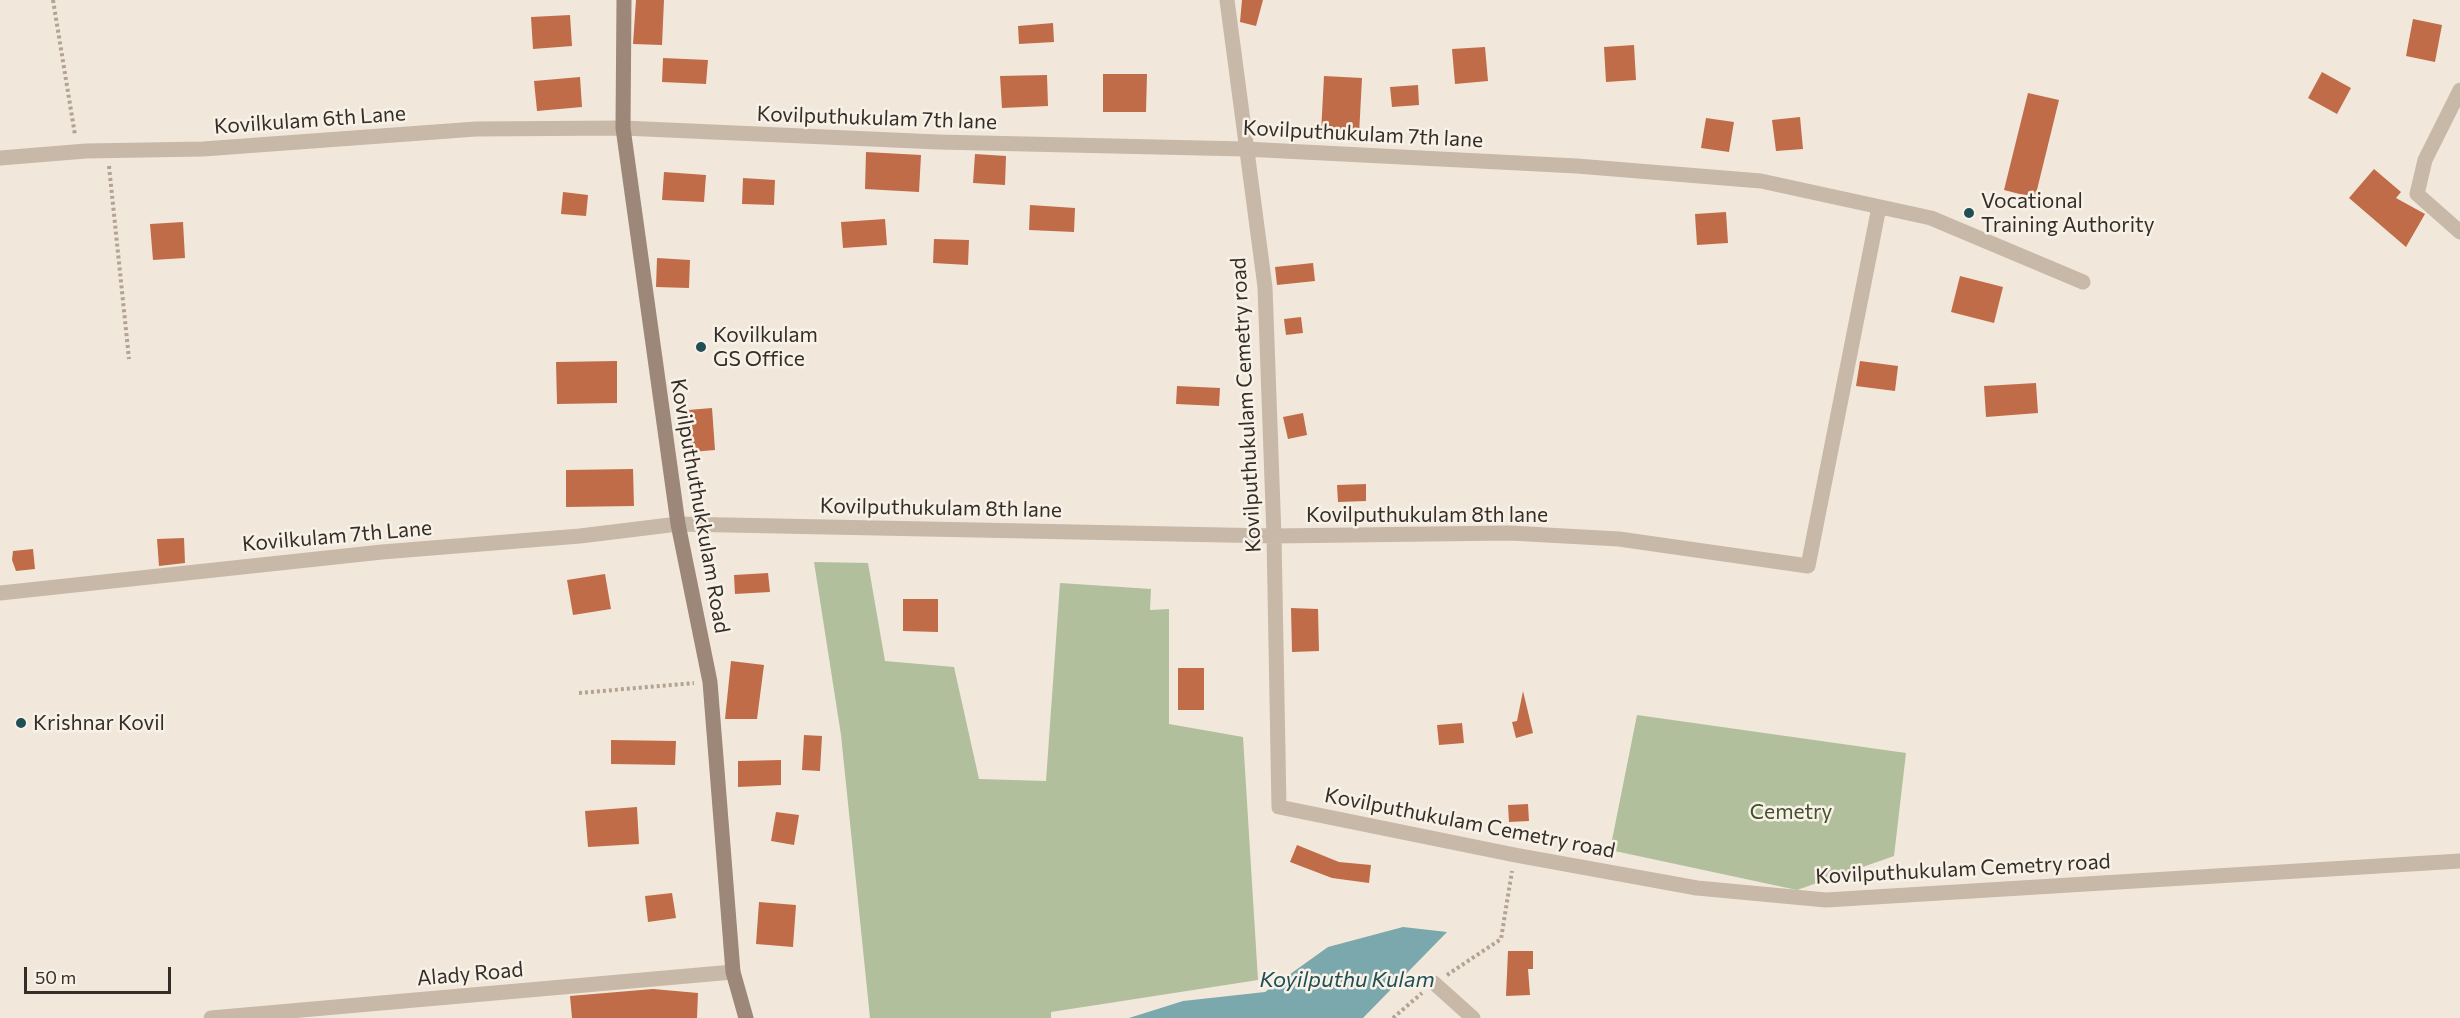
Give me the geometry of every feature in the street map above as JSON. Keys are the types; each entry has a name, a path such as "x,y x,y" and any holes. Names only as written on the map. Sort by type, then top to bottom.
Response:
{"street":[{"name":"Kovilputhuthukkulam Road","path":"624,0 623,128 678,524 710,682 733,972 746,1018"},
{"name":"Kovilputhukulam Cemetry road","path":"1227,0 1265,287 1274,536 1279,807 1515,855 1697,888 1826,900 2460,861"},
{"path":"2460,90 2425,160 2417,194 2460,232"},
{"name":"Kovilkulam 6th Lane","path":"0,158 86,151 203,149 476,129 623,128"},
{"name":"Kovilputhukulam 7th lane","path":"623,128 938,142 1245,149 1576,166 1750,180 1931,218 2084,282"},
{"name":"Kovilputhukulam 8th lane","path":"678,524 1274,536 1521,533 1619,539 1808,566 1879,207"},
{"name":"Kovilkulam 7th Lane","path":"0,593 382,552 580,536 678,524"},
{"name":"Alady Road","path":"211,1018 733,972"},
{"path":"1434,983 1473,1018"}],"path":[{"path":"53,0 72,131 86,151"},
{"path":"108,151 129,359"},
{"path":"579,693 710,682"},
{"path":"1393,1018 1434,983 1501,939 1515,855"}],"green space":[{"path":"814,562 868,563 885,661 954,667 979,779 1046,781 1060,583 1151,589 1150,610 1169,609 1169,724 1243,737 1258,980 1051,1012 1051,1018 870,1018 841,735"},
{"name":"Cemetry","path":"1637,715 1906,753 1894,856 1797,890 1610,850"}],"water":[{"name":"Koyilputhu Kulam","path":"1403,927 1447,932 1363,1018 1129,1018 1183,1001 1265,992 1328,947"}],"building":[{"path":"636,0 664,0 662,45 633,44"},
{"path":"1242,0 1263,0 1256,26 1240,22"},
{"path":"570,15 572,46 533,49 531,17"},
{"path":"2413,19 2442,25 2435,62 2406,56"},
{"path":"1053,23 1054,42 1019,44 1018,26"},
{"path":"1634,45 1636,80 1606,82 1604,47"},
{"path":"1485,47 1488,81 1455,84 1452,49"},
{"path":"663,58 708,60 706,84 662,82"},
{"path":"2322,72 2351,88 2337,114 2308,98"},
{"path":"1103,74 1147,74 1146,112 1103,112"},
{"path":"1047,75 1048,106 1002,108 1000,76"},
{"path":"1324,76 1362,78 1359,135 1321,133"},
{"path":"580,77 582,107 537,111 534,81"},
{"path":"1418,85 1419,105 1392,107 1390,87"},
{"path":"2028,93 2059,100 2035,198 2004,190"},
{"path":"1800,117 1803,149 1776,151 1772,120"},
{"path":"1706,118 1734,122 1729,152 1701,148"},
{"path":"866,152 921,155 919,192 865,189"},
{"path":"975,154 1006,156 1005,185 973,183"},
{"path":"2374,169 2401,192 2396,198 2425,214 2406,247 2349,198"},
{"path":"664,172 706,175 704,202 662,200"},
{"path":"743,178 775,180 774,205 742,204"},
{"path":"563,192 588,195 586,216 561,214"},
{"path":"1030,205 1075,208 1074,232 1029,230"},
{"path":"1726,212 1728,243 1697,245 1695,214"},
{"path":"885,219 887,245 843,248 841,222"},
{"path":"183,222 185,258 153,260 150,224"},
{"path":"934,239 969,240 968,265 933,263"},
{"path":"657,258 690,260 689,288 656,287"},
{"path":"1313,263 1315,281 1277,285 1275,267"},
{"path":"1960,276 2003,287 1994,323 1951,312"},
{"path":"1301,317 1303,333 1286,335 1284,319"},
{"path":"617,361 617,403 557,404 556,362"},
{"path":"1860,361 1898,366 1895,391 1856,386"},
{"path":"2036,383 2038,413 1986,417 1984,386"},
{"path":"1177,386 1220,388 1219,406 1176,404"},
{"path":"712,408 715,450 691,452 688,410"},
{"path":"1303,413 1307,435 1288,439 1283,417"},
{"path":"633,469 634,506 566,507 566,470"},
{"path":"1366,484 1366,501 1338,502 1337,485"},
{"path":"184,538 185,563 159,566 157,539"},
{"path":"33,549 35,569 16,571 12,560 13,551"},
{"path":"768,573 770,592 735,594 734,575"},
{"path":"605,574 611,609 573,615 567,580"},
{"path":"903,599 938,599 938,632 903,631"},
{"path":"1291,608 1318,609 1319,651 1292,652"},
{"path":"731,661 764,665 757,719 725,719"},
{"path":"1178,668 1204,668 1204,710 1178,710"},
{"path":"1523,691 1533,733 1516,738 1512,722 1517,721"},
{"path":"1462,723 1464,743 1439,745 1437,725"},
{"path":"804,735 822,736 820,771 802,770"},
{"path":"611,740 676,741 675,765 611,764"},
{"path":"781,760 781,785 738,787 738,761"},
{"path":"1528,804 1529,821 1509,822 1508,805"},
{"path":"637,807 639,844 588,847 585,811"},
{"path":"776,812 799,815 794,845 771,841"},
{"path":"1297,845 1339,862 1371,865 1369,883 1332,878 1290,862"},
{"path":"672,893 676,918 648,922 645,896"},
{"path":"759,902 796,905 793,947 756,944"},
{"path":"1508,951 1533,951 1533,969 1528,969 1530,995 1506,996"},
{"path":"653,989 698,993 697,1018 572,1018 570,996"}],"place":[{"name":"Vocational Training Authority","path":"1969,213"},
{"name":"Kovilkulam GS Office","path":"701,347"},
{"name":"Krishnar Kovil","path":"21,723"}]}
